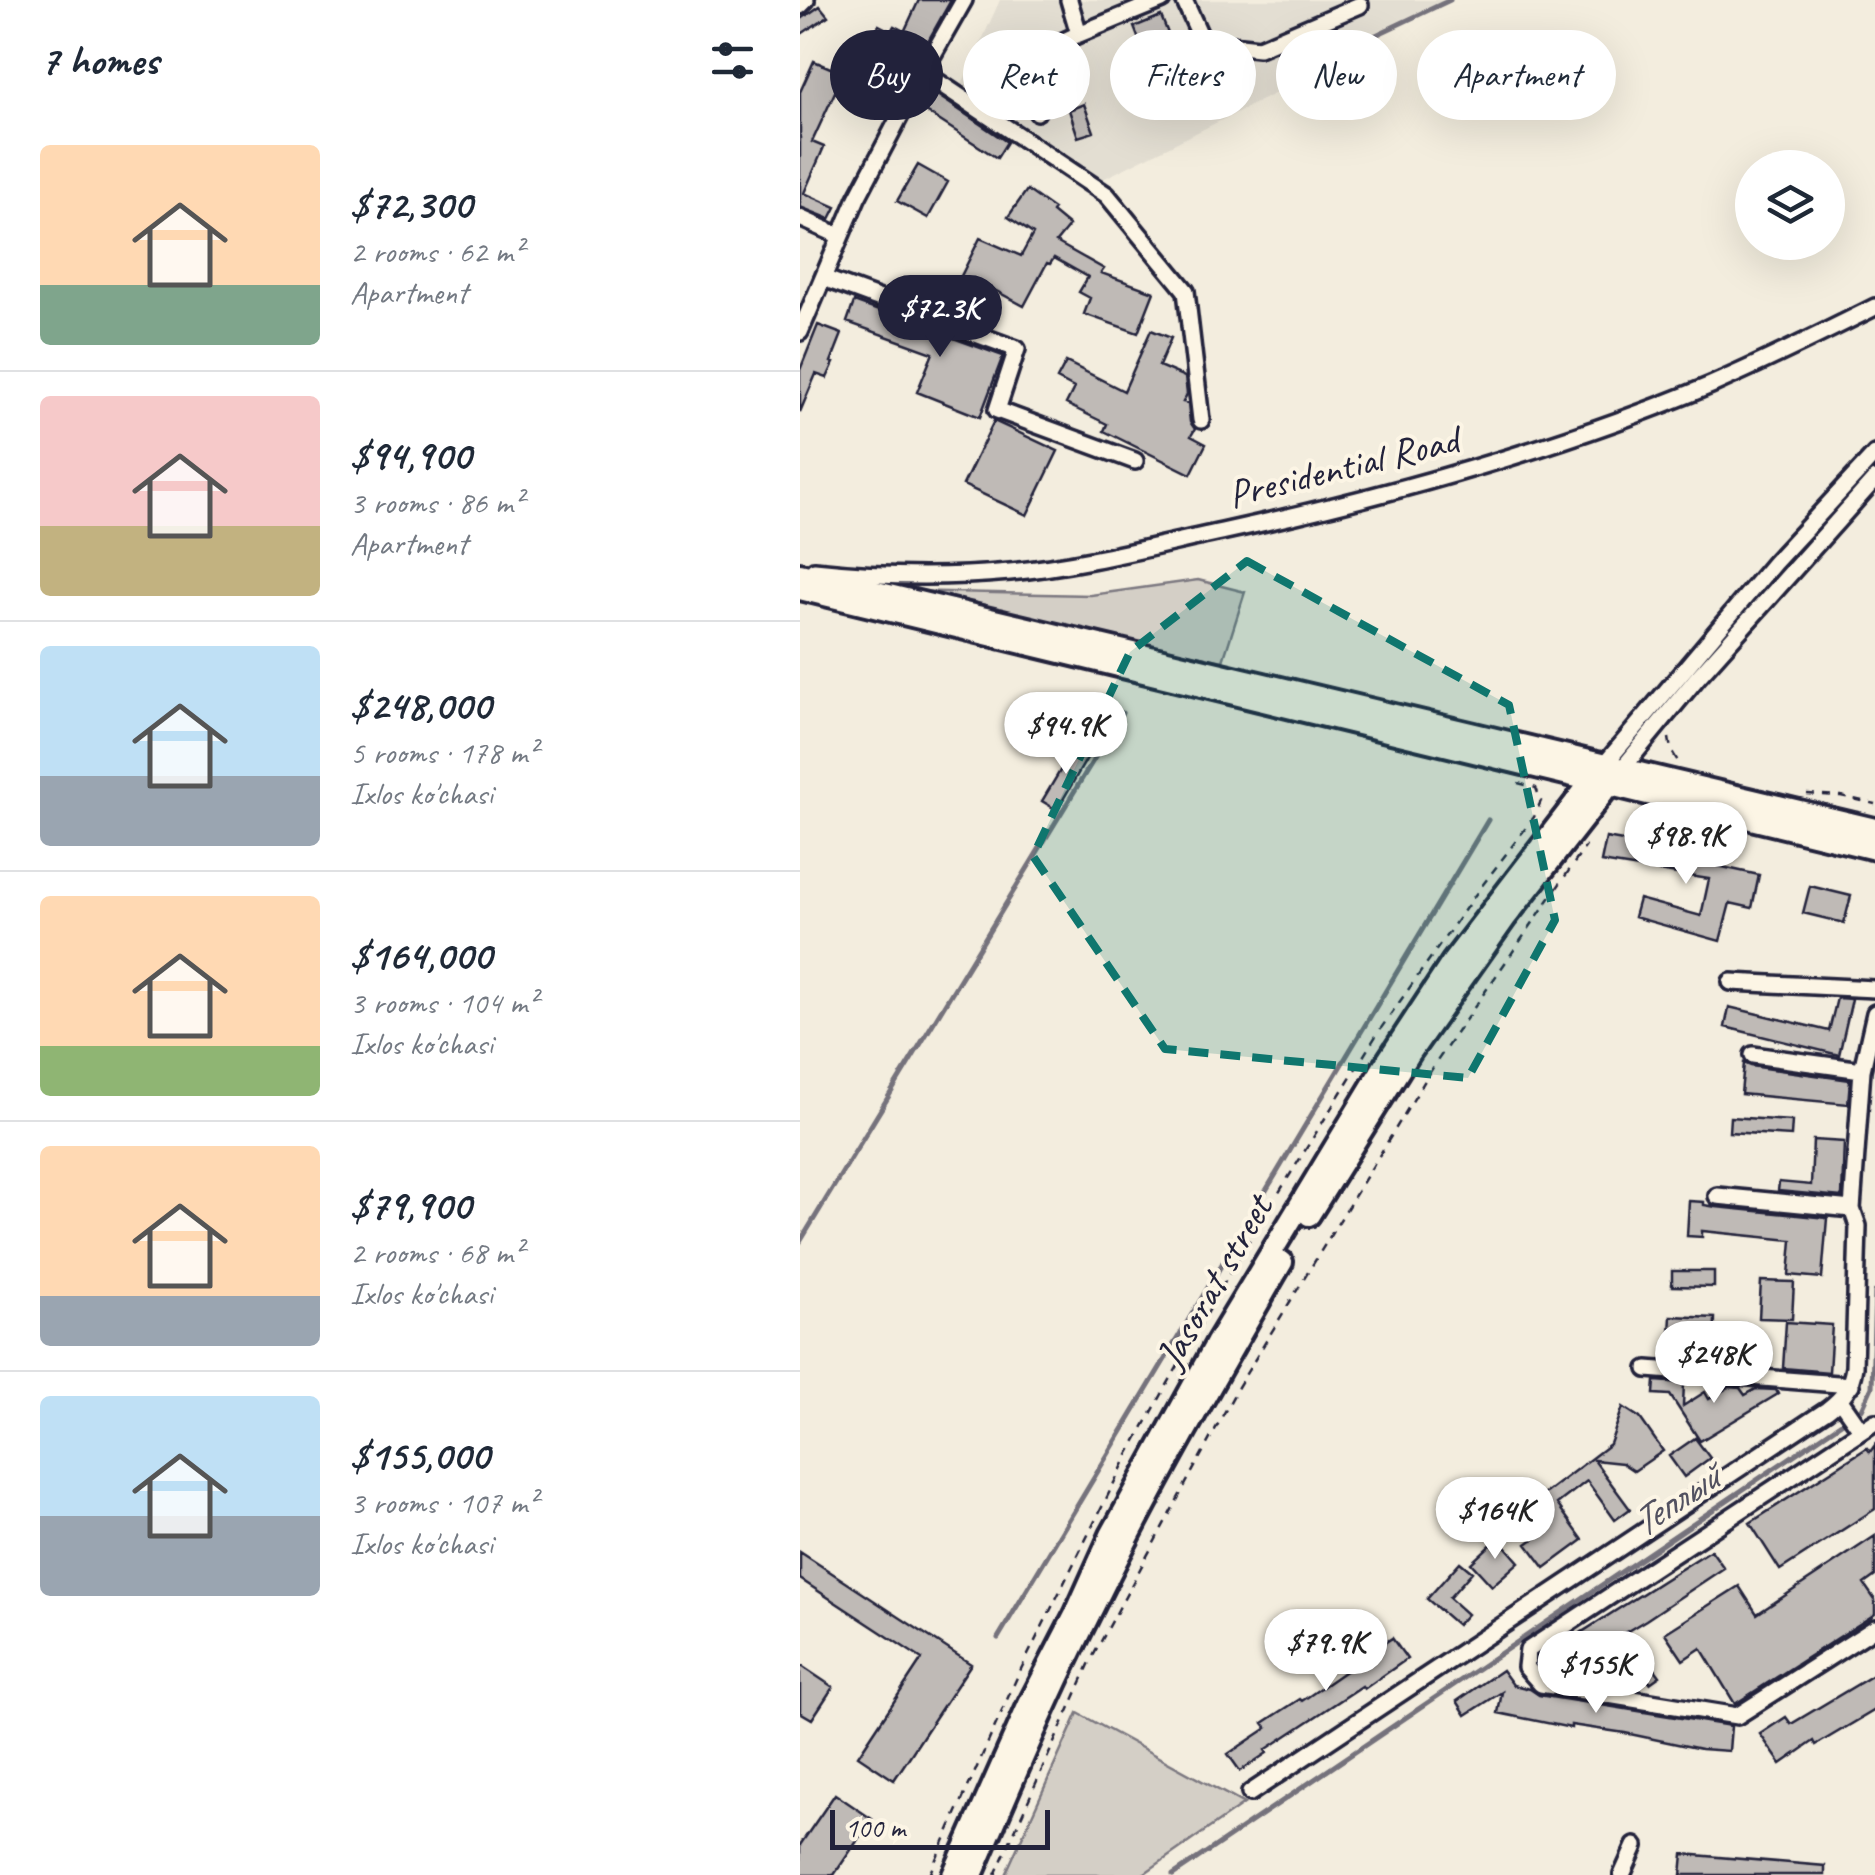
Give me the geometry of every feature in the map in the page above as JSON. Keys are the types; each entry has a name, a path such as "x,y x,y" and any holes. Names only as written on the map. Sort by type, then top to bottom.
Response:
{"main road":[{"path":"800,571 1607,775 1875,848"},
{"path":"800,589 1607,775 1875,829"},
{"name":"Jasorat street","path":"953,1875 1029,1704 1111,1535 1216,1344 1384,1066 1453,961 1607,775"},
{"name":"Jasorat street","path":"972,1875 1094,1604 1177,1445 1290,1246 1410,1053 1607,775"}],"street":[{"path":"800,6 806,0"},
{"path":"943,37 964,0"},
{"path":"1069,0 1078,30"},
{"path":"1089,30 1162,0"},
{"path":"1184,0 1202,42 1259,48 1360,6"},
{"path":"943,85 1107,195 1186,291 1201,420"},
{"path":"800,332 856,198 897,120"},
{"path":"800,218 840,236"},
{"path":"823,278 1018,348 997,410 1135,461"},
{"name":"Presidential Road","path":"800,571 884,575 1011,572 1095,560 1310,512 1458,473 1596,429 1713,384 1875,307"},
{"path":"1607,775 1774,563 1875,454"},
{"path":"1607,775 1875,479"},
{"path":"1731,982 1875,989"},
{"path":"1250,1793 1840,1400 1851,1385 1854,1366 1858,1226 1852,1209 1862,1070 1875,1013"},
{"path":"1753,1055 1862,1070"},
{"path":"1717,1196 1852,1209"},
{"path":"1647,1368 1851,1385"},
{"path":"1840,1400 1868,1426 1528,1650 1526,1666 1542,1684 1737,1716 1875,1628"},
{"path":"1622,1875 1635,1846"}],"path":[{"path":"1666,734 1677,761 1684,766"},
{"path":"928,1875 1018,1676 1128,1455 1236,1262 1379,1030 1534,817 1542,801 1540,793 1512,776"},
{"path":"1803,794 1840,796 1875,804"},
{"path":"1660,816 1696,825"},
{"path":"995,1875 1092,1660 1238,1387 1435,1064 1592,837"}],"highlighted area":[{"path":"1247,561 1509,705 1555,920 1468,1078 1165,1049 1033,856 1130,652"}],"shaded area":[{"path":"1000,0 1445,0 1380,30 1276,30 1276,93 1256,103 1256,30 1110,30 1110,120 1222,120 1099,181 1001,120 1090,120 1090,30 986,30"},
{"path":"1198,580 1245,592 1223,661 904,591 1091,595"},
{"path":"1078,1713 1244,1804 1142,1875 1005,1875"}],"building":[{"path":"919,0 951,0 934,30 905,30"},
{"path":"820,6 828,16 800,35 800,20"},
{"path":"1161,16 1167,30 1135,30 1134,27"},
{"path":"814,61 830,68 830,103 812,142 824,147 804,193 836,207 830,219 800,207 800,92"},
{"path":"943,99 963,112 963,120 974,120 1007,142 997,158 938,120 943,120"},
{"path":"1072,120 1090,120 1094,132 1078,137"},
{"path":"918,165 948,182 928,218 897,201"},
{"path":"1027,190 1054,209 1052,212 1069,226 1056,242 1104,269 1101,273 1154,292 1138,333 1084,314 1090,298 1079,292 1088,277 1054,258 1047,263 1024,306 985,285 980,285 965,318 932,304 937,291 960,301 969,280 961,276 980,238 1021,256 1033,234 1008,217"},
{"path":"854,302 1003,356 980,417 917,392 933,353 847,322"},
{"path":"818,325 842,334 827,378 816,374 800,412 800,370"},
{"path":"1151,330 1171,338 1159,366 1185,377 1187,394 1183,402 1188,403 1190,422 1195,429 1191,436 1206,444 1191,474 1104,431 1107,424 1066,404 1074,388 1057,379 1066,362 1124,391"},
{"path":"994,421 1058,451 1027,515 963,485"},
{"path":"1076,744 1090,753 1057,810 1042,801"},
{"path":"1606,838 1696,854 1695,861 1759,875 1752,908 1730,903 1720,941 1634,917 1639,899 1701,916 1709,879 1601,862"},
{"path":"1810,886 1851,896 1844,923 1803,913"},
{"path":"1837,998 1852,999 1839,1055 1725,1027 1729,1007 1829,1031"},
{"path":"1744,1063 1850,1080 1848,1104 1741,1094"},
{"path":"1730,1117 1792,1121 1791,1136 1729,1132"},
{"path":"1813,1140 1844,1142 1842,1197 1778,1191 1779,1182 1811,1185"},
{"path":"1689,1201 1827,1218 1822,1278 1789,1275 1792,1240 1702,1231 1702,1237 1687,1236"},
{"path":"1672,1271 1714,1271 1714,1287 1672,1286"},
{"path":"1761,1281 1794,1282 1792,1319 1759,1318"},
{"path":"1671,1316 1715,1318 1714,1353 1669,1351"},
{"path":"1786,1322 1832,1325 1829,1372 1783,1368"},
{"path":"1655,1381 1684,1383 1683,1406 1705,1392 1709,1399 1729,1387 1740,1388 1745,1395 1756,1389 1776,1390 1778,1394 1700,1441 1670,1395 1654,1394"},
{"path":"1623,1407 1640,1418 1663,1451 1634,1471 1622,1463 1594,1460 1630,1509 1615,1520 1587,1481 1557,1504 1583,1540 1545,1568 1527,1544 1552,1526 1535,1501 1610,1444"},
{"path":"1695,1438 1710,1458 1684,1477 1669,1456"},
{"path":"1875,1445 1875,1509 1780,1570 1750,1523 1867,1448 1870,1452"},
{"path":"1875,1536 1875,1576 1864,1584 1875,1600 1875,1614 1735,1704 1701,1648 1683,1660 1665,1633 1739,1586 1757,1614"},
{"path":"1498,1538 1519,1562 1492,1586 1471,1563"},
{"path":"1711,1550 1724,1568 1554,1675 1543,1657"},
{"path":"800,1552 971,1664 894,1780 858,1756 922,1659 800,1579"},
{"path":"1460,1562 1472,1572 1449,1598 1467,1614 1457,1625 1427,1599"},
{"path":"1371,1615 1386,1642 1392,1638 1407,1659 1265,1750 1267,1753 1240,1771 1228,1754 1267,1728 1263,1723 1370,1654 1354,1625"},
{"path":"1640,1649 1660,1676 1650,1683 1644,1674 1632,1684 1618,1664"},
{"path":"800,1665 833,1687 812,1719 800,1712"},
{"path":"1502,1670 1513,1685 1539,1695 1731,1726 1729,1751 1498,1713 1502,1692 1466,1715 1457,1701"},
{"path":"1875,1674 1875,1710 1816,1745 1814,1741 1781,1764 1760,1734 1786,1717 1791,1724"},
{"path":"835,1794 872,1819 834,1875 800,1875 800,1845"},
{"path":"1683,1854 1825,1866 1825,1875 1681,1875"}],"waterway":[{"path":"1386,30 1450,0"},
{"path":"800,1242 1122,713"},
{"path":"998,1638 1488,820"},
{"name":"Теплый","path":"1173,1875 1862,1409 1872,1387 1875,1292"}]}
